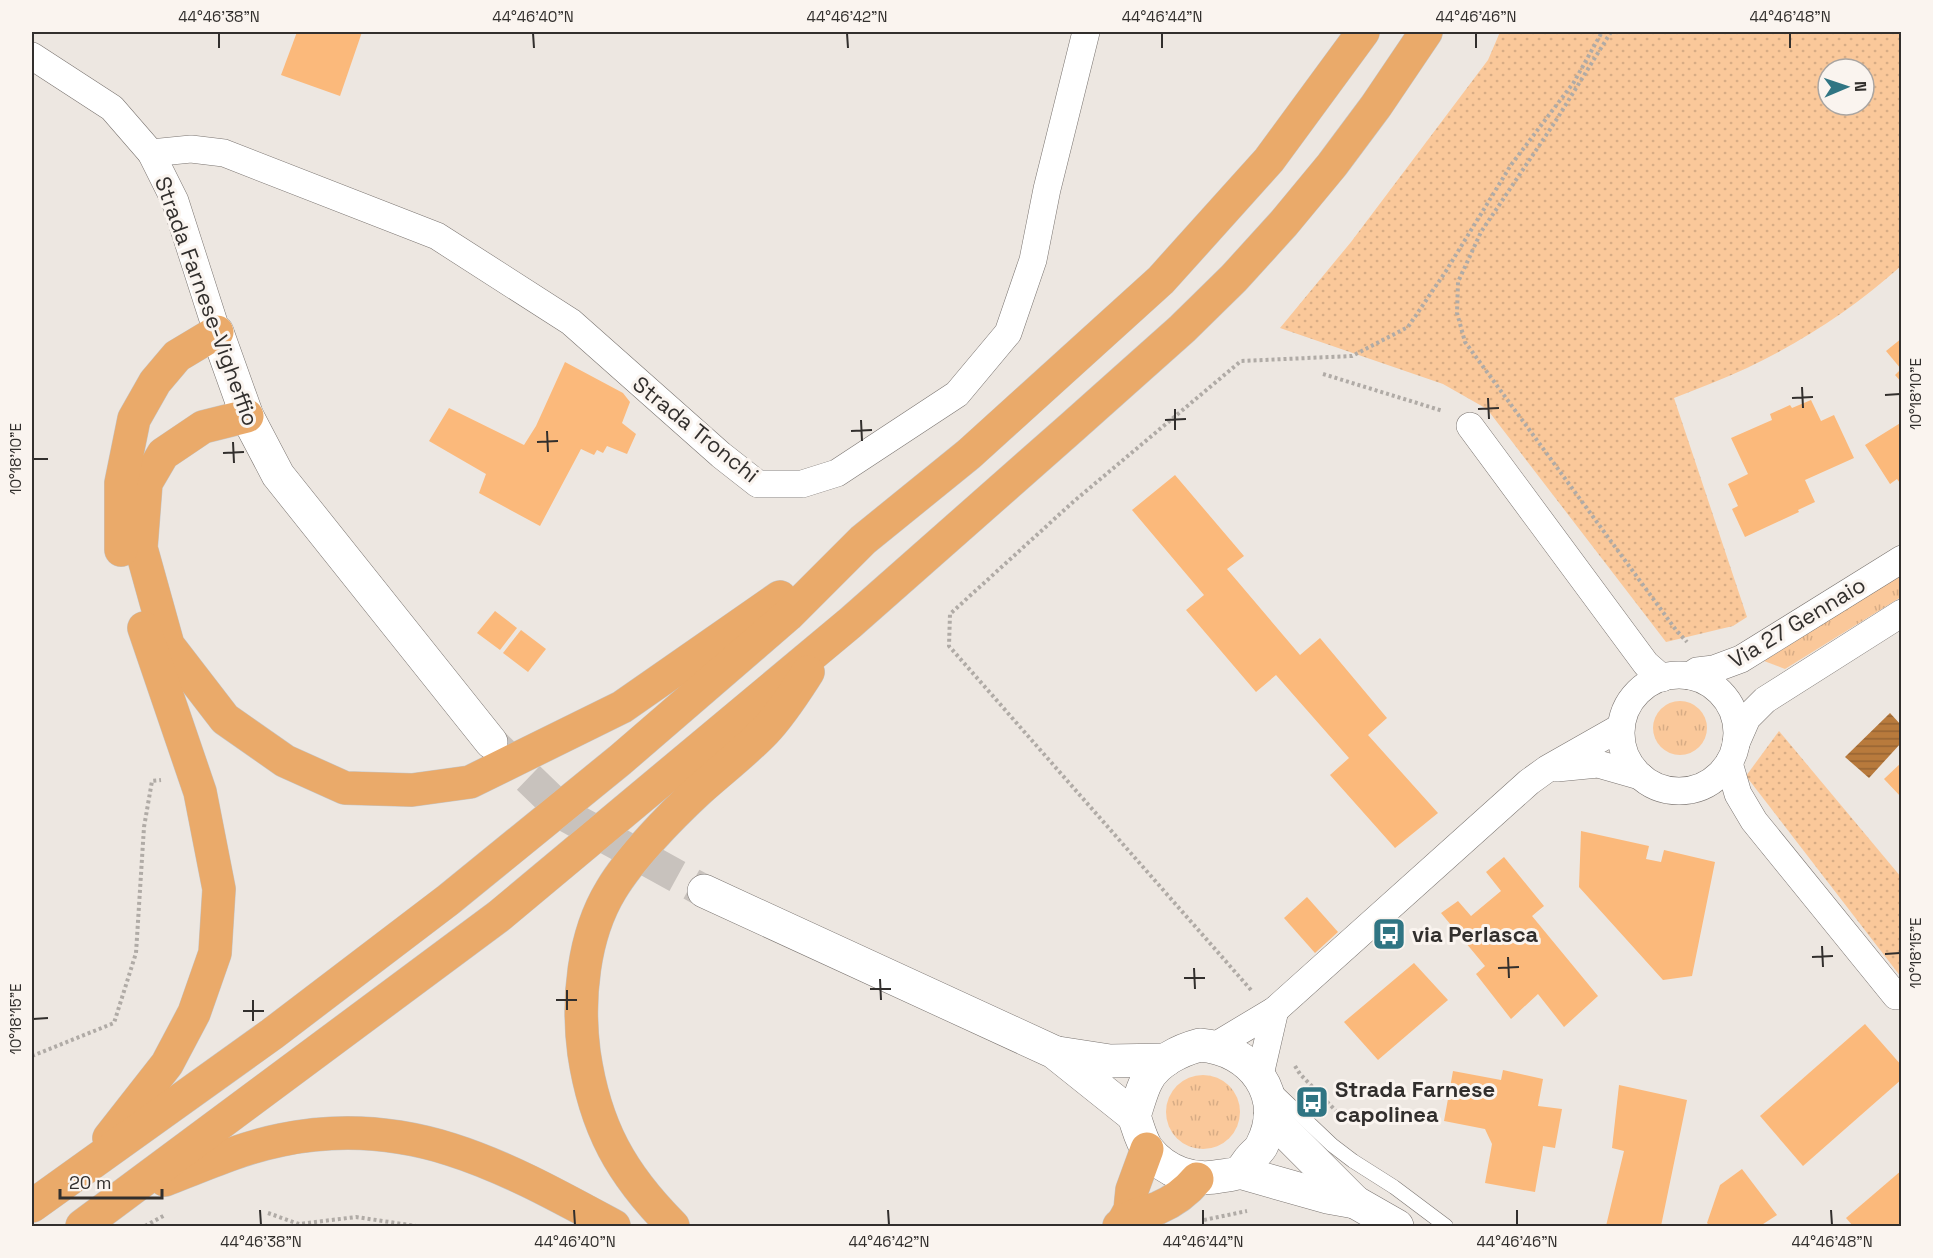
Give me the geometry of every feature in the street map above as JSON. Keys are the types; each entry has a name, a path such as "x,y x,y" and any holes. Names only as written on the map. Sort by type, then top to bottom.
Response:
{"highway":[{"path":"247,416 203,427 163,454 146,483 141,548 168,645 225,719 285,761 345,788 412,790 470,782 622,707 863,540 969,454 1161,280 1269,160 1363,32"},
{"path":"91,1220 499,916 850,623 1125,380 1234,278 1284,223 1332,165 1376,106 1426,32"},
{"path":"86,1167 167,1065 194,1013 215,953 219,890 200,792 121,554 121,483 134,419 155,382 177,356 217,332"},
{"path":"32,1206 322,996 514,847 620,760 780,621 863,540"},
{"path":"674,1227 632,1182 616,1155 592,1098 582,1036 582,1008 587,953 594,927 611,890 636,857 691,798 766,730 822,651 850,623"},
{"path":"91,1220 138,1192 232,1154 299,1136 350,1132 403,1136 463,1152 614,1227"},
{"path":"1122,1224 1130,1210 1132,1190 1147,1149"},
{"path":"1122,1224 1135,1214 1172,1201 1197,1179"}],"street":[{"name":"Strada Tronchi","path":"151,153 191,149 224,153 437,236 571,322 721,455 758,484 802,484 837,473 957,394 1008,333 1033,260 1047,189 1086,32"},
{"name":"Strada Farnese-Vigheffio","path":"32,56 112,108 151,153 175,201 247,416 278,475 491,742"},
{"path":"1470,426 1646,664 1662,678"},
{"name":"Via 27 Gennaio","path":"1690,676 1697,671 1714,669 1741,659 1902,560"},
{"name":"Via 27 Gennaio","path":"1732,753 1747,718 1765,700 1902,613"},
{"path":"1640,776 1629,762 1622,745 1621,727 1625,711 1634,696 1646,684 1676,675 1690,676 1707,682 1721,693 1731,708 1736,725 1732,753 1738,794 1754,821 1896,996"},
{"path":"1215,1046 1275,1010 1529,782 1547,769 1621,727"},
{"path":"1547,769 1598,764 1640,776 1654,785 1669,790 1686,791 1716,778 1732,753"},
{"path":"1702,786 1730,802 1754,821"},
{"path":"704,891 1054,1052 1134,1116 1147,1149 1169,1169 1197,1179 1239,1172 1327,1197 1355,1202"},
{"path":"1260,1076 1275,1010"},
{"path":"1134,1116 1147,1079 1179,1050 1200,1045 1215,1046 1245,1059 1260,1076 1268,1096 1270,1117 1262,1146 1239,1172"},
{"path":"1054,1052 1110,1061 1166,1060"},
{"path":"1270,1117 1355,1202 1396,1227"}],"lane":[{"path":"1260,1076 1332,1145 1394,1187 1446,1227"}],"path":[{"path":"1275,1010 1246,985 950,646 950,614 1073,502 1242,361 1352,356 1408,327 1446,271 1511,165 1574,82 1602,32"},
{"path":"1611,32 1556,122 1481,232 1458,282 1457,313 1465,342 1662,611 1689,644"},
{"path":"1323,374 1443,410 1470,426"},
{"path":"32,1056 114,1023 136,953 144,827 152,781 164,780"},
{"path":"1290,1057 1300,1074 1338,1114"},
{"path":"268,1213 299,1224 356,1217 416,1227"},
{"path":"145,1227 165,1214"}],"green space":[{"path":"1500,32 1901,32 1901,266 1866,295 1809,335 1747,368 1674,398 1747,617 1733,626 1666,642 1487,409 1443,384 1280,328 1351,242 1488,60"},
{"path":"1901,575 1901,597 1785,669 1764,661"},
{"path":"1680,701 1690,703 1699,709 1705,718 1707,728 1705,738 1699,747 1690,753 1680,755 1670,753 1661,747 1655,738 1653,728 1655,718 1661,709 1670,703"},
{"path":"1779,731 1901,877 1901,977 1746,776"},
{"path":"1203,1075 1217,1078 1229,1086 1237,1098 1240,1112 1237,1126 1229,1138 1217,1146 1203,1149 1189,1146 1177,1138 1169,1126 1166,1112 1169,1098 1177,1086 1189,1078"}],"shaded area":[{"path":"1890,713 1901,725 1901,743 1869,778 1845,757"}],"building":[{"path":"297,32 362,32 340,96 281,75"},
{"path":"1902,338 1902,383 1895,375 1901,369 1886,351"},
{"path":"565,362 623,393 630,402 622,423 636,434 627,454 607,446 603,453 597,450 594,455 581,449 540,526 479,493 486,474 429,441 449,408 524,445 536,426"},
{"path":"1811,400 1821,421 1834,415 1854,458 1805,480 1815,502 1745,537 1732,509 1738,506 1728,484 1748,474 1731,438 1772,420 1770,414 1790,405 1792,408"},
{"path":"1902,422 1902,486 1897,479 1890,484 1865,445"},
{"path":"1175,475 1244,556 1227,569 1300,655 1320,638 1387,718 1368,735 1438,813 1395,848 1330,775 1349,758 1276,675 1256,692 1186,610 1204,595 1132,510"},
{"path":"495,611 517,628 500,650 477,633"},
{"path":"521,630 546,649 528,672 503,653"},
{"path":"1902,762 1902,798 1884,779"},
{"path":"1581,831 1649,846 1646,859 1661,862 1664,850 1715,862 1692,976 1663,980 1579,887"},
{"path":"1504,857 1544,906 1532,916 1598,996 1564,1027 1538,994 1511,1019 1476,974 1485,966 1441,913 1458,901 1471,916 1501,891 1486,872"},
{"path":"1307,897 1338,932 1315,953 1284,918"},
{"path":"1414,963 1448,1000 1378,1060 1344,1022"},
{"path":"1865,1024 1902,1066 1902,1079 1803,1166 1760,1116"},
{"path":"1503,1070 1543,1079 1538,1106 1562,1109 1555,1148 1543,1146 1535,1192 1485,1183 1492,1144 1485,1129 1444,1121 1453,1071 1501,1080"},
{"path":"1619,1085 1687,1100 1661,1226 1606,1226 1624,1151 1612,1148"},
{"path":"1742,1169 1777,1215 1760,1226 1710,1226 1707,1223 1720,1185"},
{"path":"1902,1170 1902,1226 1853,1226 1846,1218"}],"tunnel":[{"path":"493,744 569,817 704,891"}],"place":[{"name":"via Perlasca","path":"1389,934"},
{"name":"Strada Farnese capolinea","path":"1312,1102"}]}
